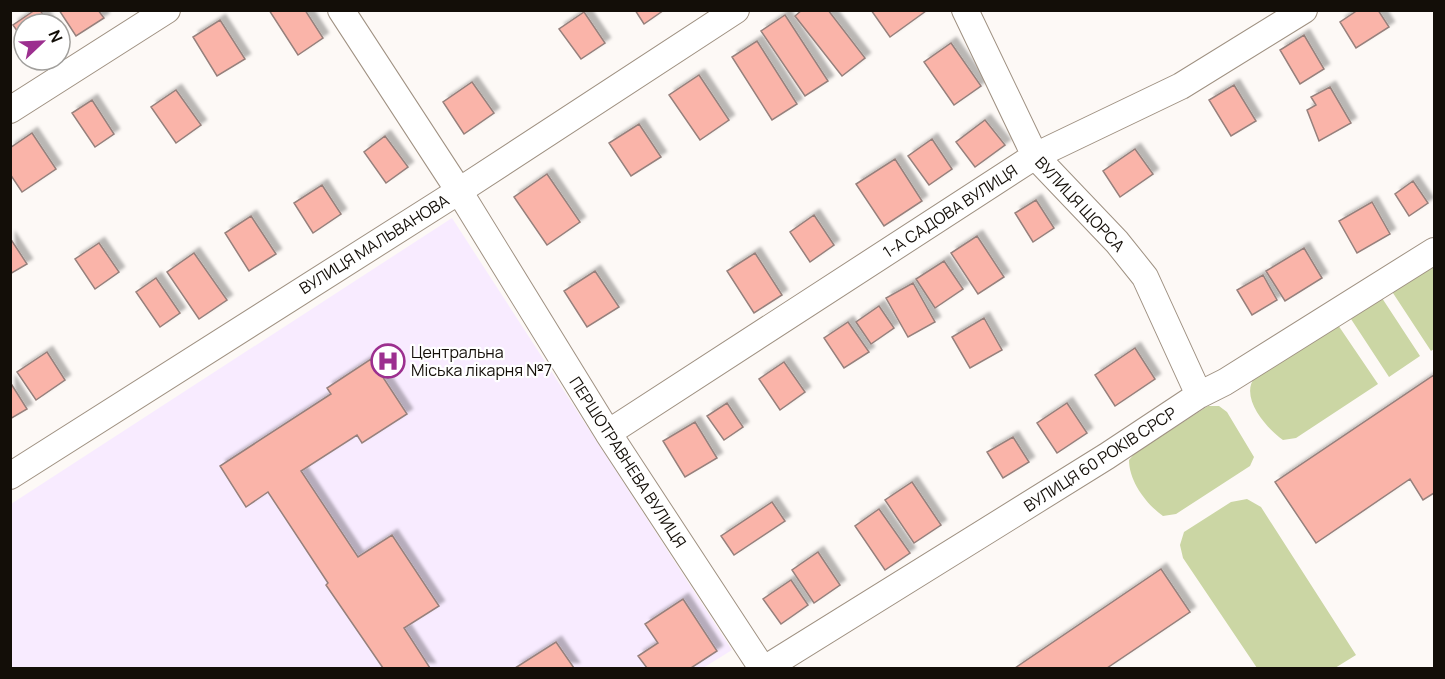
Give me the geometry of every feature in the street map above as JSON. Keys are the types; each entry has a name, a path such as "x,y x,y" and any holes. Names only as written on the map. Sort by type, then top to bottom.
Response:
{"street":[{"path":"10,110 167,10"},
{"name":"ПЕРШОТРАВНЕВА ВУЛИЦЯ","path":"341,10 459,190 608,434 764,669"},
{"name":"ВУЛИЦЯ МАЛЬВАНОВА","path":"10,476 459,190 736,10"},
{"name":"ВУЛИЦЯ ЩОРСА","path":"965,10 1035,156 1117,242 1145,277 1198,395"},
{"name":"1-А САДОВА ВУЛИЦЯ","path":"608,434 1035,156 1181,86 1304,10"},
{"name":"ВУЛИЦЯ 60 РОКІВ СРСР","path":"764,669 1107,456 1198,395 1225,382 1434,251"}],"shaded area":[{"name":"Центральна Міська лікарня №7","path":"452,218 732,650 703,668 11,668 11,504"}],"green space":[{"path":"1434,262 1434,349 1431,351 1391,290"},
{"path":"1382,298 1420,356 1389,377 1351,319"},
{"path":"1338,325 1378,384 1296,438 1283,440 1269,428 1257,412 1250,394 1251,385 1255,377"},
{"path":"1208,406 1219,406 1227,412 1254,457 1250,466 1176,514 1163,516 1135,484 1129,460 1135,453"},
{"path":"1247,499 1261,507 1356,655 1335,668 1257,668 1183,558 1180,545 1184,532 1231,502"}],"building":[{"path":"59,10 98,10 104,18 76,36 72,30 72,12"},
{"path":"269,10 305,10 323,38 298,55"},
{"path":"635,10 664,10 644,24"},
{"path":"802,10 828,10 865,58 842,76 795,16"},
{"path":"871,10 925,10 926,11 890,37"},
{"path":"1358,10 1378,10 1389,27 1356,48 1340,22"},
{"path":"584,12 605,43 581,59 559,29"},
{"path":"785,15 828,81 805,96 761,31"},
{"path":"220,20 245,59 217,76 193,37"},
{"path":"1304,35 1324,69 1300,84 1280,50"},
{"path":"757,41 797,104 772,120 732,57"},
{"path":"951,43 981,86 954,105 924,62"},
{"path":"699,75 729,120 700,140 669,95"},
{"path":"472,82 494,113 464,134 443,102"},
{"path":"1234,85 1256,121 1231,136 1209,100"},
{"path":"1330,87 1351,123 1319,141 1307,110 1316,105 1311,97"},
{"path":"176,90 201,125 176,143 151,107"},
{"path":"92,100 114,134 95,147 72,113"},
{"path":"985,120 1005,145 975,167 956,142"},
{"path":"639,124 661,157 631,176 609,143"},
{"path":"32,133 56,169 22,192 10,174 10,148"},
{"path":"385,136 408,167 386,183 364,152"},
{"path":"932,139 952,169 929,185 908,156"},
{"path":"1135,149 1153,174 1120,197 1103,171"},
{"path":"895,159 922,201 884,226 856,184"},
{"path":"547,174 580,222 547,245 514,197"},
{"path":"1413,181 1428,203 1409,216 1395,194"},
{"path":"322,185 341,214 313,233 294,203"},
{"path":"1036,200 1054,228 1033,242 1015,213"},
{"path":"1372,202 1390,234 1357,253 1339,221"},
{"path":"814,215 834,245 810,262 790,232"},
{"path":"251,216 276,254 249,271 225,233"},
{"path":"977,236 1004,277 978,294 951,253"},
{"path":"10,238 27,264 10,274"},
{"path":"99,243 119,272 95,289 75,259"},
{"path":"1304,248 1322,278 1285,301 1266,271"},
{"path":"194,253 227,300 199,319 167,272"},
{"path":"755,253 782,295 754,313 727,271"},
{"path":"944,261 963,289 935,308 916,279"},
{"path":"595,271 619,307 587,327 564,291"},
{"path":"1263,275 1277,300 1252,315 1237,290"},
{"path":"156,278 180,313 160,327 136,292"},
{"path":"913,283 935,322 908,337 886,298"},
{"path":"879,306 894,328 871,344 856,322"},
{"path":"984,318 1002,350 970,368 952,337"},
{"path":"848,322 869,352 844,368 824,338"},
{"path":"1135,348 1155,379 1115,406 1095,375"},
{"path":"47,352 65,380 36,400 17,372"},
{"path":"371,359 407,414 362,443 357,435 301,471 358,557 392,535 439,606 404,628 430,668 383,668 326,585 328,583 268,492 246,507 220,466 331,394 327,388"},
{"path":"784,362 805,392 780,410 759,379"},
{"path":"1434,375 1434,493 1423,500 1410,479 1316,543 1275,482"},
{"path":"10,382 27,409 10,419"},
{"path":"727,403 743,427 724,440 707,416"},
{"path":"1067,403 1087,433 1057,453 1037,423"},
{"path":"695,422 717,458 685,477 663,441"},
{"path":"1013,437 1029,462 1003,478 987,452"},
{"path":"912,482 941,525 914,543 885,500"},
{"path":"772,502 785,521 734,555 721,536"},
{"path":"879,509 910,553 885,570 855,526"},
{"path":"818,552 840,585 814,603 792,570"},
{"path":"1161,569 1190,612 1107,668 1015,668"},
{"path":"791,580 808,605 781,624 763,599"},
{"path":"683,599 717,651 691,668 647,668 638,656 658,643 645,624"},
{"path":"556,642 574,668 515,668"}],"place":[{"name":"Центральна Міська лікарня №7","path":"388,361"}]}
